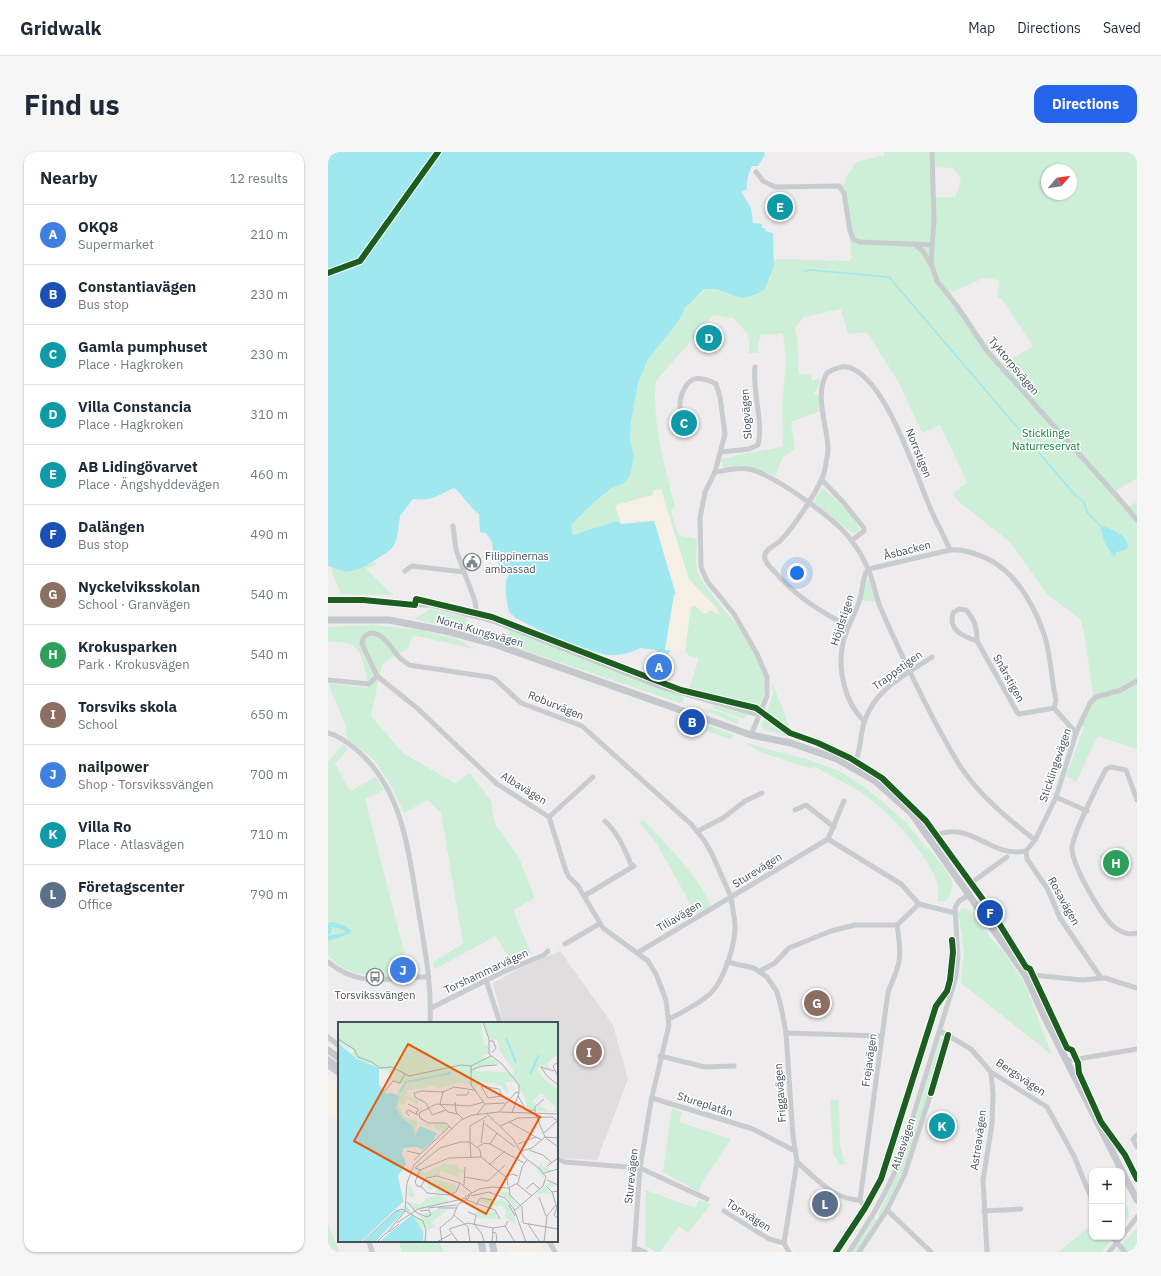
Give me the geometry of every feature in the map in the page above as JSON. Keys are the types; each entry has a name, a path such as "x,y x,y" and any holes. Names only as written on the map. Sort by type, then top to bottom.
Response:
{"main road":[{"name":"Norra Kungsvägen","path":"328,620 389,620 446,631 494,644 620,690 751,735"},
{"path":"751,735 791,743 825,754 854,768 875,781 912,814 1026,976 1066,1061 1120,1168"},
{"path":"328,1050 338,1057"},
{"path":"328,1060 338,1067"},
{"path":"1125,1177 1137,1200"},
{"path":"481,1242 483,1252"},
{"path":"492,1242 494,1252"}],"street":[{"name":"Tyktorpsvägen","path":"932,152 934,219 931,263 937,281 957,306 987,351 1122,501 1137,520"},
{"path":"756,172 763,181 774,186 838,186 842,188 850,231 854,240 860,242 932,245"},
{"path":"914,244 923,251 931,263"},
{"name":"Slogvägen","path":"721,452 750,449 758,445 759,430 754,381 755,366"},
{"name":"Norrstigen","path":"848,626 800,598 784,584 766,561 764,555 766,551 781,540 794,524 822,480 828,449 822,406 822,384 827,373 840,367 846,367 853,369 869,382 887,408 906,445 927,502 950,550"},
{"path":"682,412 679,408 679,401 689,383 693,380 702,379 716,384 723,414 725,434 715,472 705,492 700,518 701,567 707,581 734,614 763,666 767,677 768,688 760,715 751,735"},
{"path":"715,472 739,468 752,470 775,480 834,522 852,540 869,569 879,604 910,672 954,755 967,775 1000,812 1035,840"},
{"path":"822,480 843,502 864,528 864,531 852,540"},
{"path":"453,526 456,550 475,601 477,617"},
{"path":"950,550 965,550 996,563 1014,578 1025,594 1044,635 1056,700 1054,708 1076,733"},
{"name":"Åsbacken","path":"869,569 950,550"},
{"path":"404,571 412,566 464,572"},
{"name":"Höjdstigen","path":"864,721 855,711 844,684 842,650 848,626 859,602 864,576 869,569"},
{"path":"415,605 431,605 509,627 661,687 760,715"},
{"name":"Snårstigen","path":"977,641 963,636 956,631 951,620 953,613 959,609 966,610 969,613 977,628 977,641 1019,714 1054,708"},
{"name":"Roburvägen","path":"365,636 374,633 380,635 402,660 409,665 489,677 496,680 521,703 582,726 698,831 712,854 731,897"},
{"name":"Albavägen","path":"365,636 362,644 377,676 417,708 498,784 549,817 566,871 584,896 599,924 648,961 656,974 666,1000 669,1019"},
{"name":"Trappstigen","path":"854,768 860,752 864,721 873,701 882,691 932,658"},
{"path":"328,680 369,684 377,676"},
{"name":"Sticklingevägen","path":"1026,851 1035,840 1056,797 1076,733 1092,700 1121,690 1137,681"},
{"path":"328,733 342,739 367,760 380,774 395,804 408,844 429,977 431,1008 430,1022"},
{"path":"1137,800 1126,770 1108,767 1102,775 1072,846 1074,858 1090,894 1108,921 1116,928 1126,933 1137,933"},
{"path":"549,817 593,777"},
{"path":"698,831 723,818 745,801 762,793"},
{"path":"1056,797 1087,811"},
{"path":"844,801 828,839 901,884 919,904 955,913"},
{"path":"795,810 806,805 834,827"},
{"path":"584,896 633,866 619,840 605,821"},
{"path":"929,838 946,831 958,832 1003,850 1014,853 1026,851"},
{"name":"Sturevägen","path":"635,1250 640,1168 660,1056 669,1019 710,993 716,986 727,962 735,925 731,897 828,839"},
{"name":"Rosavägen","path":"1026,851 1027,859 1047,888 1060,918 1101,978"},
{"path":"971,883 1007,857"},
{"path":"849,1252 892,1182 951,1000 958,967 955,913 959,901 969,895"},
{"name":"Tiliavägen","path":"638,953 731,897"},
{"path":"727,962 760,971 775,963 789,948 831,931 855,925 897,925 919,904"},
{"path":"565,944 599,924"},
{"name":"Frejavägen","path":"860,1200 888,992 900,964 901,950 897,925"},
{"name":"Torshammarvägen","path":"431,1008 486,980 544,955 548,951"},
{"path":"328,962 349,975 372,981 429,977"},
{"name":"Friggavägen","path":"760,971 773,985 777,992 786,1033 797,1162 784,1243"},
{"path":"1026,976 1032,975 1082,980 1111,978 1137,988"},
{"path":"486,980 500,1022"},
{"name":"Bergsvägen","path":"940,1031 971,1049 991,1072 1047,1107 1074,1156 1089,1193"},
{"path":"786,1033 882,1036"},
{"path":"328,1037 338,1045"},
{"path":"1066,1061 1137,1049"},
{"path":"660,1056 705,1067 734,1066"},
{"path":"328,1066 338,1073"},
{"name":"Astreavägen","path":"987,1252 984,1211 984,1166 992,1124 993,1094 991,1072"},
{"name":"Atlasvägen","path":"859,1252 886,1210 904,1176 931,1093"},
{"name":"Stureplatån","path":"652,1098 753,1129 795,1151"},
{"path":"1135,1137 1137,1147"},
{"path":"558,1159 565,1162 640,1168 706,1199"},
{"path":"797,1162 836,1195 852,1200 860,1200 865,1208"},
{"path":"984,1211 1021,1209"},
{"path":"886,1210 932,1252"},
{"name":"Torsvägen","path":"724,1211 768,1239 784,1243"},
{"path":"1125,1232 1137,1217"},
{"path":"1114,1240 1125,1252"},
{"path":"1109,1252 1119,1240"},
{"path":"369,1242 372,1252"},
{"path":"550,1242 555,1252"},
{"path":"784,1243 789,1252"},
{"path":"635,1250 645,1252"}],"shaded area":[{"path":"661,489 689,579 716,607 721,617 704,614 695,606 691,607 685,651 664,650 674,594 676,594 655,521 636,521 621,524 615,505 652,495 653,490"},
{"path":"560,951 613,1025 628,1079 597,1160 561,1158 558,1156 558,1022 503,1022 493,983 526,965"},
{"path":"328,1076 338,1082 338,1117 328,1116"},
{"path":"786,1234 794,1246 794,1252 772,1252"},
{"path":"503,1242 539,1242 544,1252 507,1252"}],"green space":[{"name":"Sticklinge Naturreservat","path":"884,152 1137,152 1137,478 1116,491 1129,506 1137,502 1137,749 1098,736 1076,782 1066,776 1084,727 1076,725 1093,693 1084,631 1080,619 1047,594 1009,541 959,502 953,494 967,482 940,425 922,433 899,383 867,332 848,334 841,309 803,317 795,328 799,374 811,374 812,380 820,379 819,385 814,393 819,397 820,411 791,422 795,449 783,457 775,476 744,465 724,469 721,460 736,455 783,446 782,405 786,360 783,333 761,335 758,344 758,353 749,353 749,339 746,332 733,318 713,315 656,381 655,395 657,427 675,507 671,510 678,535 697,539 696,562 699,575 757,655 763,672 764,690 758,707 689,689 699,658 689,656 685,651 691,607 695,606 704,614 711,610 720,616 716,607 689,579 661,489 653,490 653,495 615,505 621,524 575,534 571,533 571,525 593,503 630,475 634,458 630,440 631,422 638,383 648,359 675,326 685,307 691,304 705,289 776,259 849,261 852,258 842,184 845,184 845,179 856,162 884,155","holes":["934,167 953,168 961,179 955,197 934,197","986,277 1000,281 997,297 1002,299 1033,346 1003,364 990,349 949,290 951,289 952,292"]},
{"path":"823,488 849,512 860,530 854,534 813,502"},
{"path":"374,561 376,564 366,569 393,595 341,594 332,571 332,567 344,570 354,570"},
{"path":"866,579 870,580 875,602 861,600"},
{"path":"431,609 466,617 470,628 507,641 509,630 682,696 684,697 684,700 681,703 674,701 503,643 464,631 414,619"},
{"path":"372,625 421,630 457,639 474,649 413,635 408,648 382,664 371,716 404,754 455,783 470,773 491,801 494,822 519,858 535,898 513,910 531,953 513,965 496,936 435,969 433,962 463,944 441,813 428,800 404,813 390,784 375,761 347,738 345,724 328,683 368,688 364,663 359,651 350,644 342,642 328,642 328,627"},
{"path":"771,680 792,733 826,744 825,748 763,729 762,724 773,694"},
{"path":"713,705 749,714 743,719 713,708"},
{"path":"701,709 714,710 738,719 738,724"},
{"path":"695,723 704,724 734,735 730,739 716,735"},
{"path":"743,742 809,760 839,771 866,788 907,823 948,873 953,885 947,901 938,901 938,885 934,873 907,835 884,811 863,794 815,767 812,769 760,752"},
{"path":"343,744 348,749 335,764 350,791 376,777 384,790 365,799 406,959 390,967 389,977 356,973 341,966 328,955 328,762"},
{"path":"643,819 672,850 698,882 711,907 696,914 657,844 639,822"},
{"path":"1123,845 1131,872 1111,878 1099,855"},
{"path":"963,908 968,909 978,924 1003,951 1024,982 1052,1055 961,983 964,949 958,913"},
{"path":"941,1038 946,1038 918,1129 901,1174 880,1216 878,1215 899,1170"},
{"path":"830,1100 839,1100 840,1145 845,1164 840,1165 833,1153"},
{"path":"672,1108 682,1113 679,1122 731,1139 701,1184 699,1192 663,1172"},
{"path":"646,1190 695,1208 699,1200 711,1204 688,1233 679,1226 660,1252 656,1252 645,1246"},
{"path":"1125,1204 1128,1208 1129,1216 1125,1221"},
{"path":"875,1218 877,1220 857,1252 852,1252"},
{"path":"328,1223 339,1252 328,1252"},
{"path":"1089,1227 1089,1240 1111,1240 1102,1252 1059,1252"},
{"path":"1137,1228 1137,1252 1118,1252 1117,1249"},
{"path":"399,1242 439,1242 444,1252 402,1252"}],"water":[{"path":"328,152 764,152 765,155 758,166 752,166 748,175 747,189 741,192 751,208 753,223 762,224 762,228 765,228 765,231 773,233 774,267 764,290 754,295 739,297 721,290 704,289 690,304 685,307 675,326 648,359 638,383 631,422 630,440 634,458 630,475 624,483 612,488 593,503 571,525 573,535 617,521 621,524 654,521 676,595 674,594 665,650 671,650 664,659 656,650 640,648 620,655 600,653 573,644 516,618 510,613 507,603 506,582 509,572 502,571 493,552 492,542 486,533 480,532 479,514 454,488 430,499 413,499 400,516 397,538 393,547 364,567 346,572 328,566"},
{"path":"1104,526 1122,535 1127,542 1128,546 1126,550 1116,552 1115,557 1104,540 1101,528"},
{"path":"334,922 347,927 351,931 349,934 328,941 328,936 345,933 344,930 332,927 331,933 328,935 328,923"}],"waterway":[{"path":"804,271 811,270 889,277 1075,495 1084,502 1087,512 1102,527"}],"ferry route":[{"path":"328,273 360,261 438,152"}],"cycle path":[{"path":"328,273 360,261 438,152"},
{"path":"328,600 363,600 415,605 416,599 492,617 681,690 756,708 790,733 818,743 850,758 882,778 926,821 992,912 1026,967 1030,969 1067,1048 1072,1050 1078,1063 1079,1073 1101,1122 1125,1155 1137,1179"},
{"path":"836,1252 865,1208 881,1179 936,1006 947,991 950,980 953,952 952,940"},
{"path":"931,1093 948,1035"}],"place":[{"name":"AB Lidingövarvet","path":"780,207"},
{"name":"Villa Constancia","path":"709,338"},
{"name":"Gamla pumphuset","path":"684,423"},
{"name":"Filippinernas ambassad","path":"472,562"},
{"name":"OKQ8","path":"659,667"},
{"name":"Constantiavägen","path":"692,722"},
{"name":"Krokusparken","path":"1116,863"},
{"name":"Dalängen","path":"990,913"},
{"name":"nailpower","path":"403,970"},
{"name":"Torsvikssvängen","path":"375,977"},
{"name":"Nyckelviksskolan","path":"817,1003"},
{"name":"Torsviks skola","path":"589,1052"},
{"name":"Villa Ro","path":"942,1126"},
{"name":"Företagscenter","path":"825,1204"}]}
